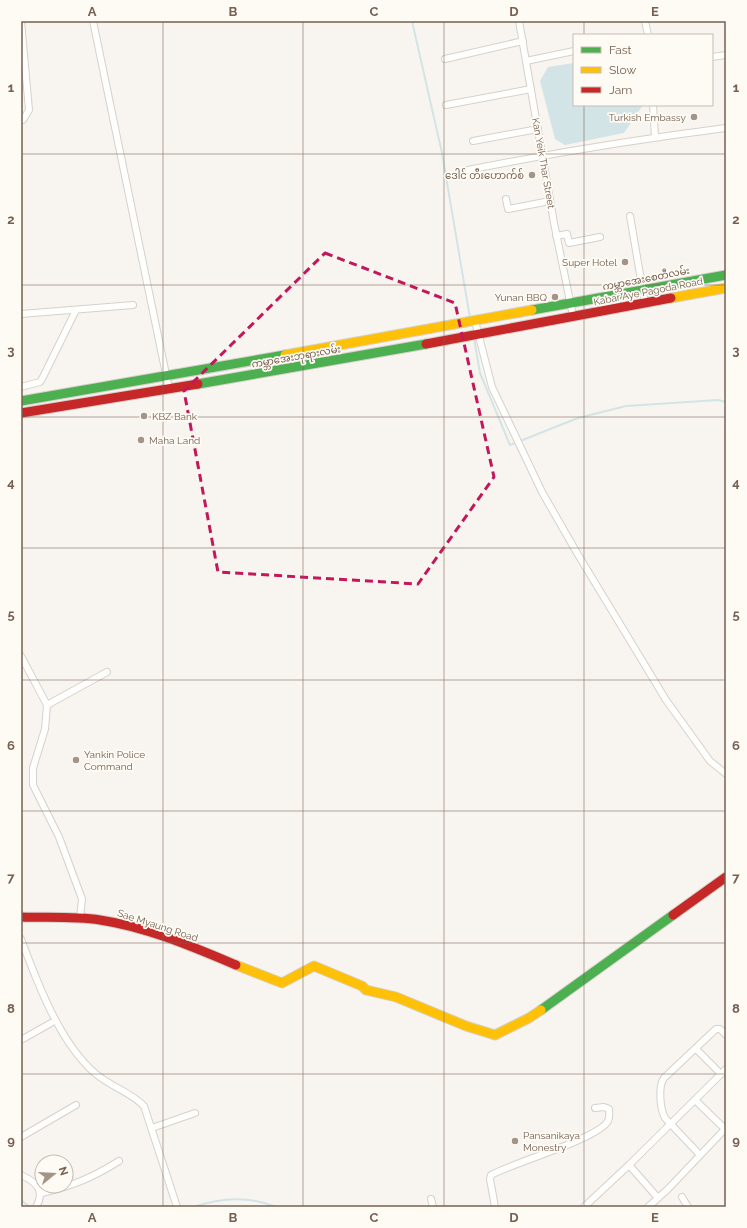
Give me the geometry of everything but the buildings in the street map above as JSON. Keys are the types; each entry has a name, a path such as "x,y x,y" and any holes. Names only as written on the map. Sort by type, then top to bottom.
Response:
{"main road":[{"name":"ကမ္ဘာအေးစေတီလမ်း","path":"570,304 726,275"},
{"name":"Kabar Aye Pagoda Road","path":"573,316 726,288"},
{"name":"ကမ္ဘာအေးဘုရားလမ်း","path":"21,401 166,377 570,304"},
{"name":"ကမ္ဘာအေးဘုရားလမ်း","path":"21,413 169,389 478,335 573,316"},
{"path":"441,327 443,341"},
{"name":"Sae Myaung Road","path":"21,917 47,919 80,918 112,922 208,953 282,983 314,966 362,986 366,990 396,997 445,1016 466,1026 495,1035 530,1018 726,877"}],"street":[{"path":"21,21 29,110 23,120 21,120"},
{"path":"92,21 169,389"},
{"name":"Kan Yeik Thar Street","path":"519,21 556,236 573,316"},
{"path":"646,21 648,34"},
{"path":"445,59 523,41"},
{"path":"526,61 573,51"},
{"path":"713,57 726,55"},
{"path":"446,105 531,89"},
{"path":"653,106 655,137"},
{"path":"468,170 542,155 655,137 726,128"},
{"path":"473,140 538,129"},
{"path":"506,199 508,209 550,201"},
{"path":"630,216 645,303"},
{"path":"556,236 567,234 569,243 600,237"},
{"path":"21,314 133,305"},
{"path":"21,387 40,382 44,377 76,310"},
{"path":"472,322 478,335 492,387 542,492 565,533 666,700 710,761 725,771"},
{"path":"21,656 47,705 45,729 33,768 33,785 59,837 82,899 80,918"},
{"path":"47,705 107,672"},
{"path":"21,938 42,991 61,1030 96,1074 117,1089 139,1100 144,1106 177,1207"},
{"path":"21,1040 50,1022"},
{"path":"700,1155 670,1125 662,1113 661,1084 664,1078 716,1029 720,1029 726,1035"},
{"path":"584,1207 629,1166 724,1072 696,1049"},
{"path":"648,1207 726,1129 695,1100"},
{"path":"21,1137 76,1105"},
{"path":"495,1207 490,1179 491,1175 579,1140 602,1128 608,1122 609,1109 604,1107 595,1108"},
{"path":"152,1128 195,1113"},
{"path":"74,1185 97,1175 119,1161"},
{"path":"629,1166 658,1198"},
{"path":"21,1174 34,1182"},
{"path":"36,1207 42,1194"},
{"path":"682,1197 688,1207"},
{"path":"431,1199 433,1207"},
{"path":"589,1202 594,1207"}],"highlighted area":[{"path":"325,253 455,303 494,477 418,584 218,572 184,391"}],"shaded area":[{"path":"573,63 573,106 642,106 624,133 565,145 555,139 540,81 548,67"}],"waterway":[{"path":"412,21 442,153 470,318"},
{"path":"474,338 480,373 510,445 578,418 626,406 718,400 726,402"},
{"path":"194,1207 215,1201 236,1199 267,1203 277,1207"},
{"path":"21,1200 30,1207"}],"traffic: fast":[{"path":"532,310 726,275"},
{"path":"198,384 426,344"},
{"path":"21,401 285,355"},
{"path":"541,1010 673,915"}],"traffic: slow":[{"path":"671,298 726,288"},
{"path":"285,355 532,310"},
{"path":"236,965 282,983 314,966 362,986 366,990 396,997 466,1026 495,1035 529,1018 541,1010"}],"traffic: jam":[{"path":"426,344 671,298"},
{"path":"21,413 198,384"},
{"path":"673,915 726,877"},
{"path":"21,917 80,918 118,923 170,938 236,965"}],"place":[{"name":"Turkish Embassy","path":"694,117"},
{"name":"ဒေါင် တီးဟောက်စ်","path":"532,175"},
{"name":"Super Hotel","path":"625,262"},
{"name":"Yunan BBQ","path":"555,297"},
{"name":"KBZ Bank","path":"144,416"},
{"name":"Maha Land","path":"141,440"},
{"name":"Yankin Police Command","path":"76,760"},
{"name":"Pansanikaya Monestry","path":"515,1141"}]}
